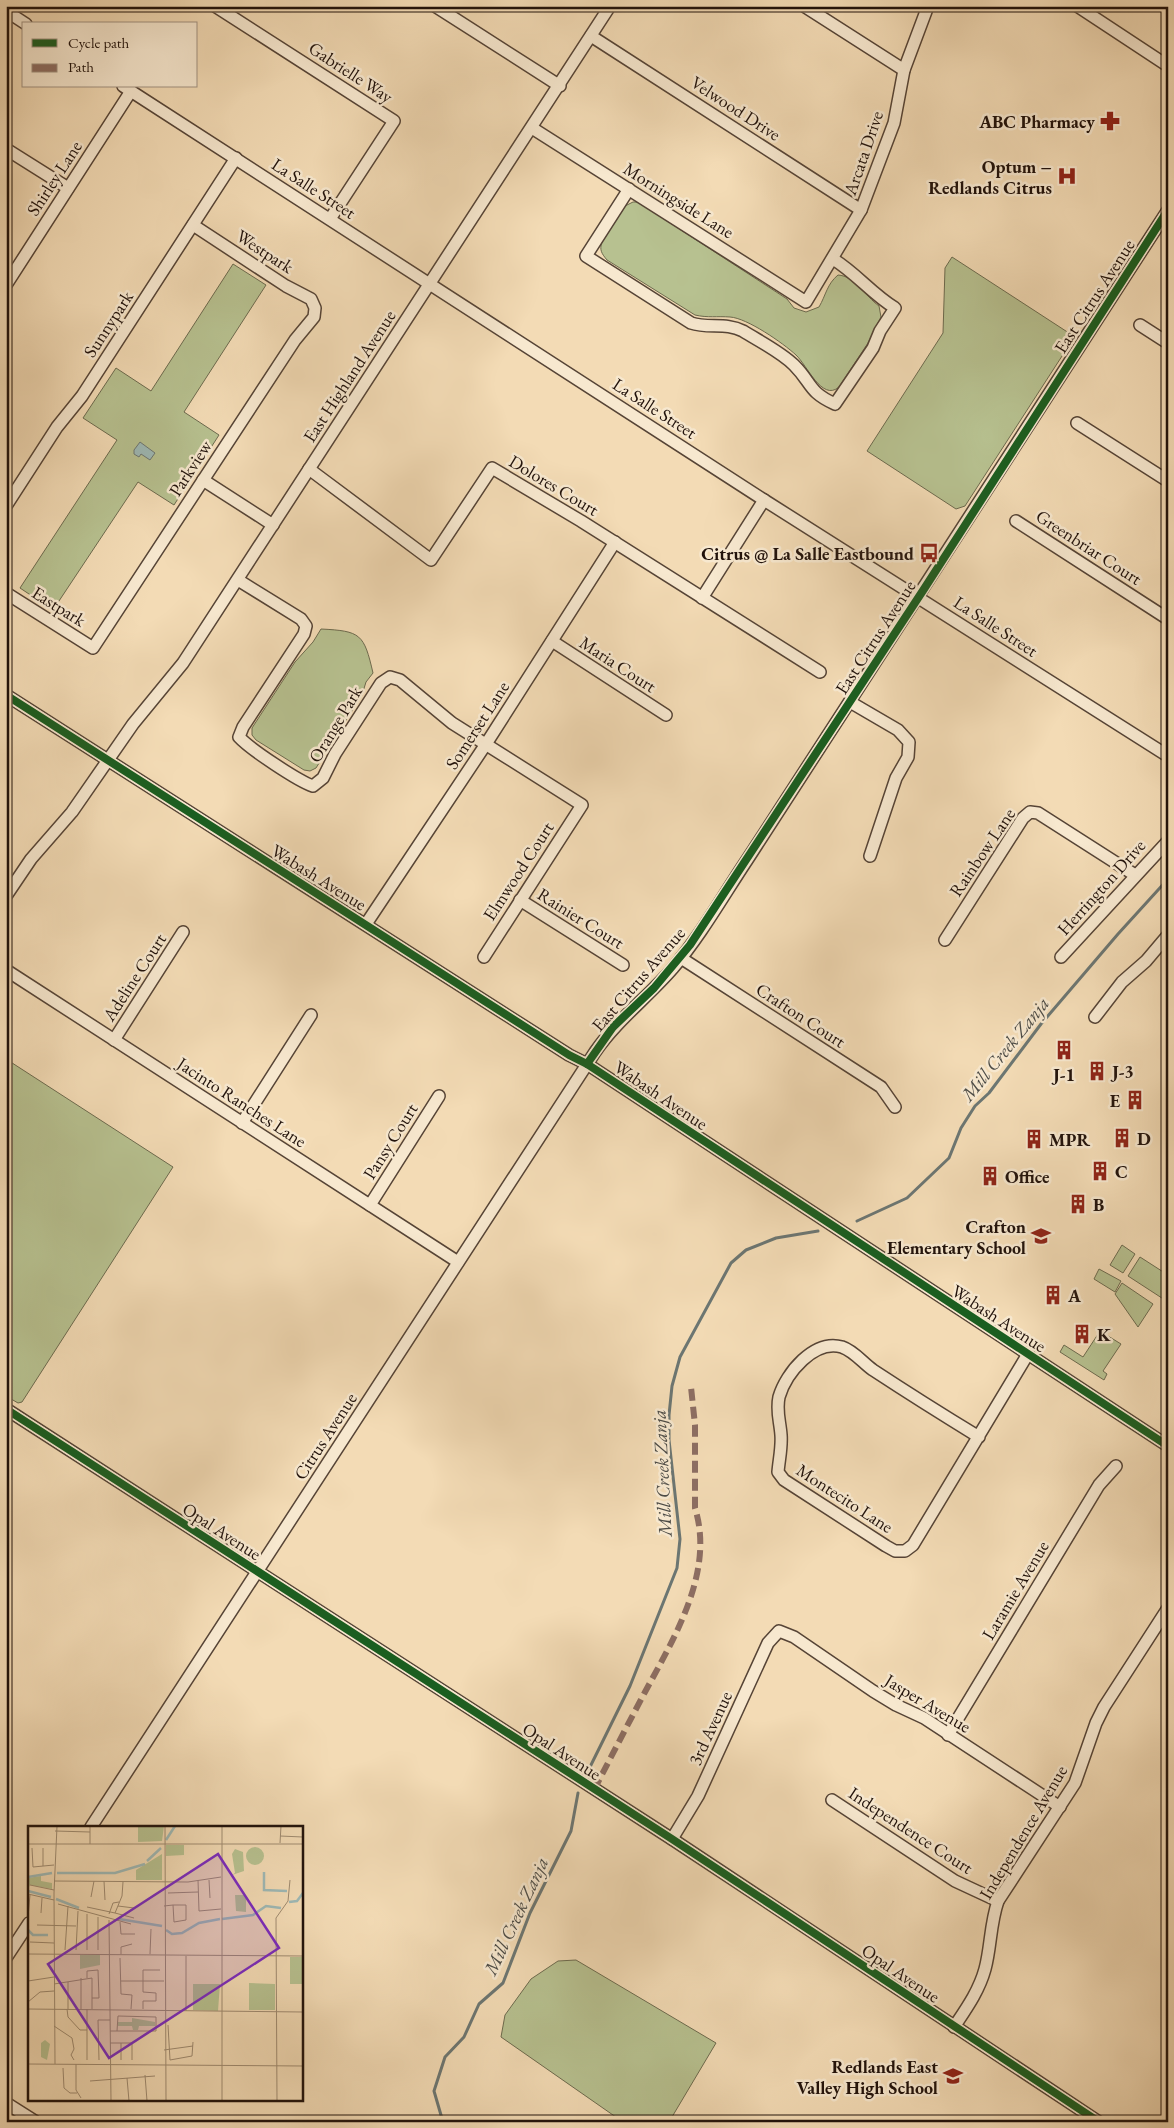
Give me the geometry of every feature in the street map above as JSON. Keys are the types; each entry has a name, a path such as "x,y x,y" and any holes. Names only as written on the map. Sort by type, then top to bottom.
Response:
{"street":[{"name":"Gabrielle Way","path":"215,6 394,121 330,219"},
{"path":"435,6 560,86"},
{"name":"East Highland Avenue","path":"6,896 31,859 72,812 133,724 179,670 560,86 610,6"},
{"path":"804,6 904,70"},
{"name":"Arcata Drive","path":"806,302 861,210 894,123 904,70 928,6"},
{"path":"1077,6 1168,66"},
{"path":"6,11 23,22"},
{"name":"Velwood Drive","path":"591,36 861,210"},
{"name":"La Salle Street","path":"127,89 764,500 1168,756"},
{"name":"Shirley Lane","path":"6,284 68,188 127,89"},
{"name":"Morningside Lane","path":"532,128 806,302"},
{"path":"6,149 68,188"},
{"name":"Sunnypark","path":"6,506 57,427 82,396 236,158"},
{"path":"629,189 586,256 691,323 701,326 730,326 742,330 793,364 809,387 822,398 835,404 873,348 880,331 895,308 879,298 850,270 833,259"},
{"name":"East Citrus Avenue","path":"587,1064 613,1027 654,988 681,958 850,702 1168,210"},
{"name":"Westpark","path":"193,225 286,286 310,299 315,308"},
{"name":"Parkview","path":"93,648 295,340 314,317 315,308"},
{"path":"1140,325 1168,343"},
{"path":"1077,423 1168,481"},
{"name":"Dolores Court","path":"309,469 431,560 492,468 615,542 820,672"},
{"path":"203,480 273,525"},
{"path":"702,598 764,500"},
{"name":"Greenbriar Court","path":"1016,521 1168,619"},
{"name":"Somerset Lane","path":"366,924 486,744 615,542"},
{"name":"Orange Park","path":"238,580 301,619 306,626 304,634 243,727 239,737 247,745 302,783 313,786 323,778 335,754 381,683 390,678 400,680 452,722 486,744"},
{"name":"Eastpark","path":"6,594 93,648"},
{"name":"Maria Court","path":"552,641 666,715"},
{"name":"Wabash Avenue","path":"6,695 561,1050 587,1064 1168,1446"},
{"path":"850,702 898,730 909,742 908,757 896,778 870,856"},
{"name":"Elmwood Court","path":"484,957 582,805 486,744"},
{"name":"Rainbow Lane","path":"945,940 1023,818 1030,812 1038,813 1135,875"},
{"name":"Herrington Drive","path":"1061,957 1168,841"},
{"name":"Rainier Court","path":"520,900 623,965"},
{"name":"Adeline Court","path":"114,1040 183,932"},
{"path":"1095,1017 1122,982 1152,955 1168,935"},
{"name":"Crafton Court","path":"681,958 881,1088 895,1107"},
{"name":"Jacinto Ranches Lane","path":"6,970 458,1262"},
{"path":"242,1123 311,1015"},
{"name":"Citrus Avenue","path":"92,1826 587,1064"},
{"name":"Pansy Court","path":"370,1205 439,1096"},
{"name":"Montecito Lane","path":"979,1437 871,1368 850,1352 843,1348 827,1347 814,1352 790,1372 780,1397 777,1414 781,1433 778,1472 784,1480 886,1546 894,1551 904,1551 913,1545 979,1437 1028,1354"},
{"name":"Opal Avenue","path":"6,1409 672,1839 1099,2122"},
{"name":"Laramie Avenue","path":"948,1735 1099,1485 1116,1466"},
{"name":"Independence Avenue","path":"954,2027 980,1984 987,1959 992,1919 998,1901 1060,1807 1080,1771 1096,1723 1104,1707 1168,1608"},
{"name":"Jasper Avenue","path":"779,1631 794,1637 896,1705 924,1718 1060,1807"},
{"name":"3rd Avenue","path":"672,1839 698,1796 768,1643 779,1631"},
{"name":"Independence Court","path":"832,1800 955,1881 998,1901"},
{"path":"6,1958 28,1925"},
{"path":"6,2103 36,2122"}],"green space":[{"path":"638,202 787,299 794,308 806,312 819,307 829,286 838,275 844,276 855,283 879,306 881,317 868,343 839,387 827,390 821,386 796,355 755,326 737,318 695,315 607,260 602,252 602,242 625,206"},
{"path":"952,257 1072,335 1064,353 965,506 956,509 867,451 943,333 945,268"},
{"path":"233,264 266,285 184,412 219,435 174,505 138,482 53,610 20,588 117,440 83,418 116,368 151,391"},
{"path":"321,629 345,631 359,637 367,650 373,673 366,682 362,695 316,768 310,771 304,770 256,740 252,735 252,728 295,662 313,642"},
{"path":"6,1059 173,1167 22,1402 18,1403 6,1396"},
{"path":"1122,1245 1135,1254 1123,1273 1110,1265"},
{"path":"1140,1257 1168,1275 1168,1302 1128,1276"},
{"path":"1099,1269 1121,1281 1115,1292 1094,1279"},
{"path":"1122,1283 1153,1304 1138,1327 1115,1294"},
{"path":"1100,1331 1121,1344 1103,1371 1107,1374 1104,1380 1060,1352 1064,1345 1083,1357"},
{"path":"576,1960 716,2043 669,2122 623,2122 501,2037 505,2015 531,1979 558,1961"}],"water":[{"path":"140,442 155,453 150,460 141,454 139,457 134,454 134,450"}],"waterway":[{"name":"Mill Creek Zanja","path":"857,1221 907,1198 949,1158 961,1128 975,1106 989,1093 1041,1024 1168,879"},
{"name":"Mill Creek Zanja","path":"588,1771 630,1686 677,1568 680,1539 669,1440 669,1415 672,1386 680,1357 731,1263 746,1250 776,1238 818,1231"},
{"name":"Mill Creek Zanja","path":"443,2122 434,2091 445,2057 464,2037 479,2004 503,1983 530,1913 571,1831 578,1793"}],"marked path":[{"path":"594,1790 679,1627 696,1580 700,1556 700,1532 695,1508 695,1425 691,1387"}],"cycle path":[{"path":"587,1064 613,1027 654,988 690,945 924,589 1168,210"},
{"path":"6,695 569,1055 587,1064 1168,1446"},
{"path":"6,1409 672,1839 1099,2122"}],"place":[{"name":"ABC Pharmacy","path":"1110,121"},
{"name":"Optum – Redlands Citrus","path":"1067,176"},
{"name":"Citrus @ La Salle Eastbound","path":"929,553"},
{"name":"J-1","path":"1064,1050"},
{"name":"J-3","path":"1097,1071"},
{"name":"E","path":"1135,1100"},
{"name":"D","path":"1122,1138"},
{"name":"MPR","path":"1034,1139"},
{"name":"C","path":"1100,1171"},
{"name":"Office","path":"990,1176"},
{"name":"B","path":"1078,1204"},
{"name":"Crafton Elementary School","path":"1041,1236"},
{"name":"A","path":"1053,1295"},
{"name":"K","path":"1082,1334"},
{"name":"Redlands East Valley High School","path":"953,2076"}]}
